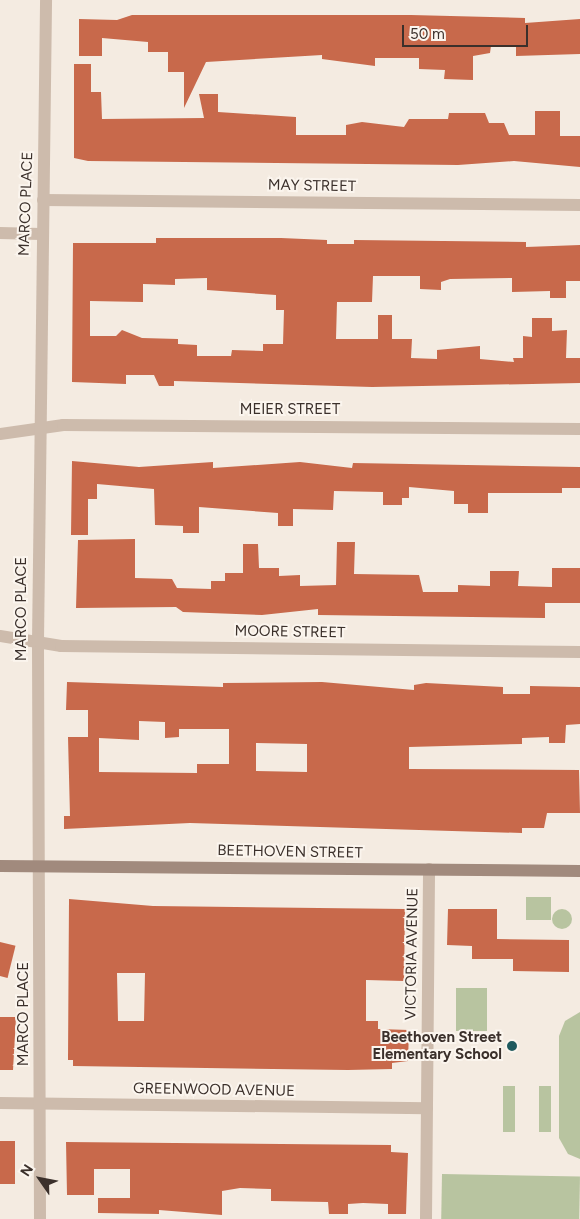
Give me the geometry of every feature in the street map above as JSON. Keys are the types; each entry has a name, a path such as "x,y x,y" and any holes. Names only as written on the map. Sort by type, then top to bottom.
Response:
{"street":[{"name":"MARCO PLACE","path":"40,1219 38,641 41,234 46,0"},
{"name":"MAY STREET","path":"43,200 580,205"},
{"path":"0,233 41,234"},
{"name":"MEIER STREET","path":"0,434 63,424 580,429"},
{"name":"MOORE STREET","path":"0,636 61,646 580,652"},
{"name":"BEETHOVEN STREET","path":"0,866 580,871"},
{"name":"VICTORIA AVENUE","path":"426,1219 429,869"},
{"name":"GREENWOOD AVENUE","path":"0,1104 427,1108"}],"green space":[{"path":"526,897 551,897 551,920 526,920"},
{"path":"562,909 569,912 572,919 569,926 562,929 555,926 552,919 555,912"},
{"path":"456,988 487,988 487,1031 456,1031"},
{"path":"580,1012 580,1159 568,1154 559,1138 559,1036 565,1021"},
{"path":"503,1086 515,1086 515,1132 503,1132"},
{"path":"539,1086 551,1086 551,1132 539,1132"},
{"path":"442,1174 580,1176 579,1219 441,1219"}],"building":[{"path":"132,15 411,15 525,18 525,23 580,19 580,54 516,56 516,46 491,46 490,53 473,56 473,80 444,79 445,70 419,69 419,58 375,58 375,66 322,59 322,55 206,62 184,108 184,72 168,72 168,52 148,52 148,42 102,38 102,56 79,56 79,19 117,20"},
{"path":"74,64 91,64 91,92 101,92 102,119 204,118 199,94 218,94 218,112 296,117 296,135 346,135 346,125 362,122 404,127 409,119 448,119 449,113 485,113 489,123 504,123 509,135 535,135 535,111 560,111 560,136 580,136 580,167 514,161 458,165 88,161 74,158"},
{"path":"156,238 281,238 327,240 327,244 354,244 354,240 526,242 526,247 580,245 580,281 566,281 566,298 550,298 550,291 512,292 512,278 450,279 441,282 441,290 420,289 420,276 373,276 372,302 337,302 336,339 378,339 378,315 392,315 392,339 412,339 411,358 437,359 437,350 480,346 480,359 514,362 513,358 523,358 523,336 532,337 532,318 552,318 552,331 567,330 566,358 580,358 580,383 372,387 174,381 174,386 159,386 154,375 126,375 126,384 72,382 73,243 156,243","holes":["207,278 207,290 276,295 276,310 284,310 283,344 263,344 263,351 232,350 231,356 197,356 197,345 178,344 178,339 142,338 122,330 116,336 90,336 90,301 143,302 143,284 175,285 175,279"]},
{"path":"72,461 139,467 213,462 213,468 300,462 352,468 353,463 580,467 580,488 562,488 562,493 488,493 488,513 468,513 468,504 454,504 454,491 409,487 409,498 402,498 402,505 383,505 383,492 334,491 333,510 293,509 293,526 278,526 278,513 199,507 199,533 183,533 183,526 155,525 154,489 97,484 97,499 88,499 88,535 71,535"},
{"path":"135,539 135,578 172,579 177,588 211,589 211,581 225,581 225,573 243,573 243,544 258,544 259,568 279,568 279,576 300,575 300,586 336,585 337,542 355,542 354,574 419,575 423,592 458,592 458,585 490,586 490,571 519,571 518,586 552,587 552,568 580,568 580,603 545,603 545,618 318,615 318,609 262,615 183,612 176,607 76,608 78,540"},
{"path":"67,682 223,687 223,683 322,682 414,690 414,685 426,683 503,687 503,694 530,694 530,686 580,687 580,724 566,725 565,743 549,743 549,737 522,738 522,744 409,747 409,769 579,770 580,813 547,813 544,828 522,828 522,833 190,823 64,829 64,816 70,816 68,737 88,737 88,710 66,710","holes":["139,721 165,722 165,738 179,737 179,729 229,729 229,764 197,764 197,773 99,772 99,738 139,740","256,743 307,744 307,772 256,771"]},
{"path":"69,899 153,906 405,909 404,981 366,980 366,1021 378,1021 378,1029 409,1030 408,1061 392,1063 392,1069 73,1066 73,1060 68,1060","holes":["117,973 145,973 144,1021 118,1021"]},
{"path":"448,909 497,909 497,939 569,940 569,972 513,971 513,959 472,959 472,946 447,945"},
{"path":"0,942 16,946 8,978 0,976"},
{"path":"0,1017 16,1017 13,1070 0,1070"},
{"path":"0,1141 15,1141 15,1184 0,1184"},
{"path":"66,1142 391,1145 391,1152 408,1153 406,1214 388,1214 388,1204 363,1203 348,1204 348,1214 329,1214 328,1202 271,1201 271,1189 240,1188 222,1191 222,1215 159,1210 159,1214 98,1213 98,1198 130,1198 130,1169 94,1169 94,1195 67,1195"}],"place":[{"name":"Beethoven Street Elementary School","path":"512,1046"}]}
